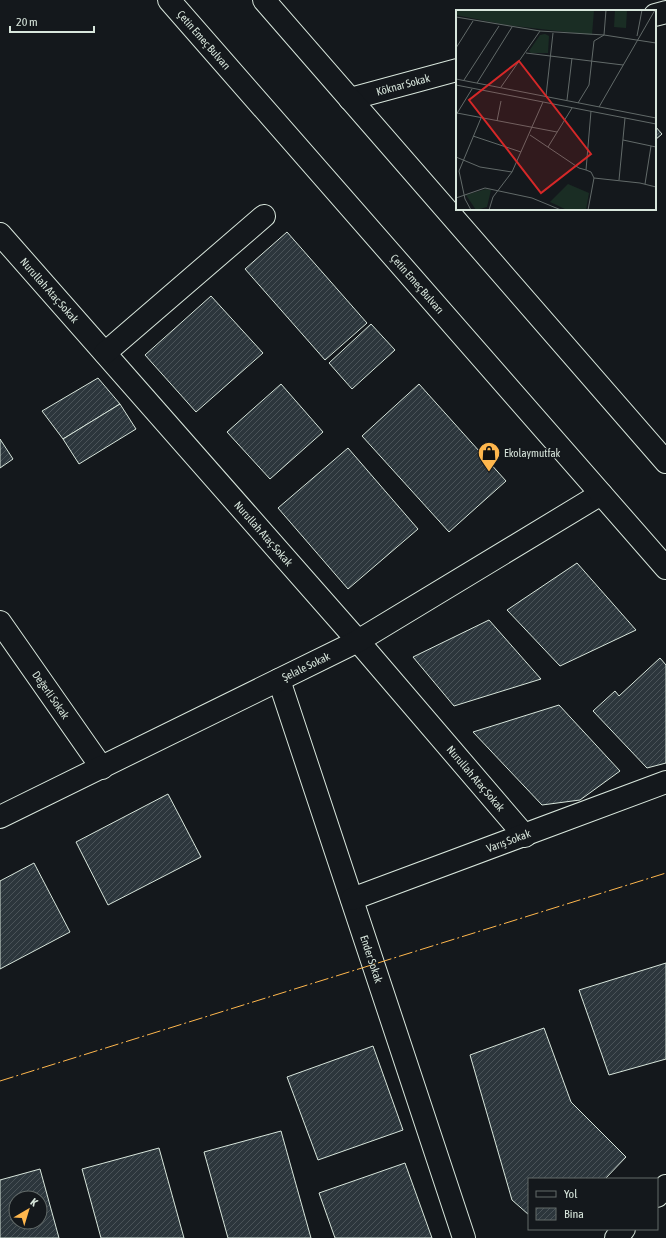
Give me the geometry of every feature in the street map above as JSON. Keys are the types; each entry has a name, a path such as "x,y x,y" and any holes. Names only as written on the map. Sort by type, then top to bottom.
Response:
{"street":[{"name":"Çetin Emeç Bulvarı","path":"169,0 666,568"},
{"path":"264,0 666,460"},
{"path":"656,15 666,12"},
{"name":"Köknar Sokak","path":"350,99 456,70"},
{"path":"104,353 264,216"},
{"name":"Nurullah Ataç Sokak","path":"0,234 358,641 525,836"},
{"name":"Şelale Sokak","path":"0,817 358,641 601,494"},
{"name":"Değerli Sokak","path":"0,622 102,768"},
{"name":"Ender Sokak","path":"279,680 464,1238"},
{"name":"Varış Sokak","path":"352,899 525,836 666,782"},
{"path":"658,1195 666,1186"},
{"path":"616,1238 623,1230"}],"building":[{"path":"656,127 662,134 656,139"},
{"path":"287,232 367,323 325,360 245,269"},
{"path":"211,296 263,353 196,412 145,355"},
{"path":"371,324 395,350 352,389 329,363"},
{"path":"98,378 120,404 63,439 42,411"},
{"path":"281,384 323,432 270,479 227,432"},
{"path":"419,384 506,481 449,532 362,436"},
{"path":"120,404 136,429 79,464 63,439"},
{"path":"0,439 13,459 0,468"},
{"path":"348,448 418,529 348,589 278,508"},
{"path":"577,563 636,630 560,666 507,610"},
{"path":"489,620 541,679 454,706 413,657"},
{"path":"660,658 666,665 666,763 647,768 593,711 615,691 619,696"},
{"path":"559,705 620,771 580,800 542,805 473,732"},
{"path":"168,794 201,857 108,905 76,842"},
{"path":"34,863 70,932 0,969 0,881"},
{"path":"666,963 666,1059 609,1075 579,990"},
{"path":"544,1028 571,1102 626,1157 606,1178 528,1178 528,1214 512,1200 470,1055"},
{"path":"373,1046 403,1130 318,1160 287,1077"},
{"path":"281,1131 311,1238 228,1238 204,1152"},
{"path":"159,1148 184,1238 101,1238 82,1169"},
{"path":"405,1163 432,1238 335,1238 319,1193"},
{"path":"40,1169 46,1190 8,1190 8,1230 48,1230 48,1198 59,1238 0,1238 0,1180"}],"power":[{"path":"0,1081 666,873"}],"place":[{"name":"Ekolaymutfak","path":"489,472"}]}
